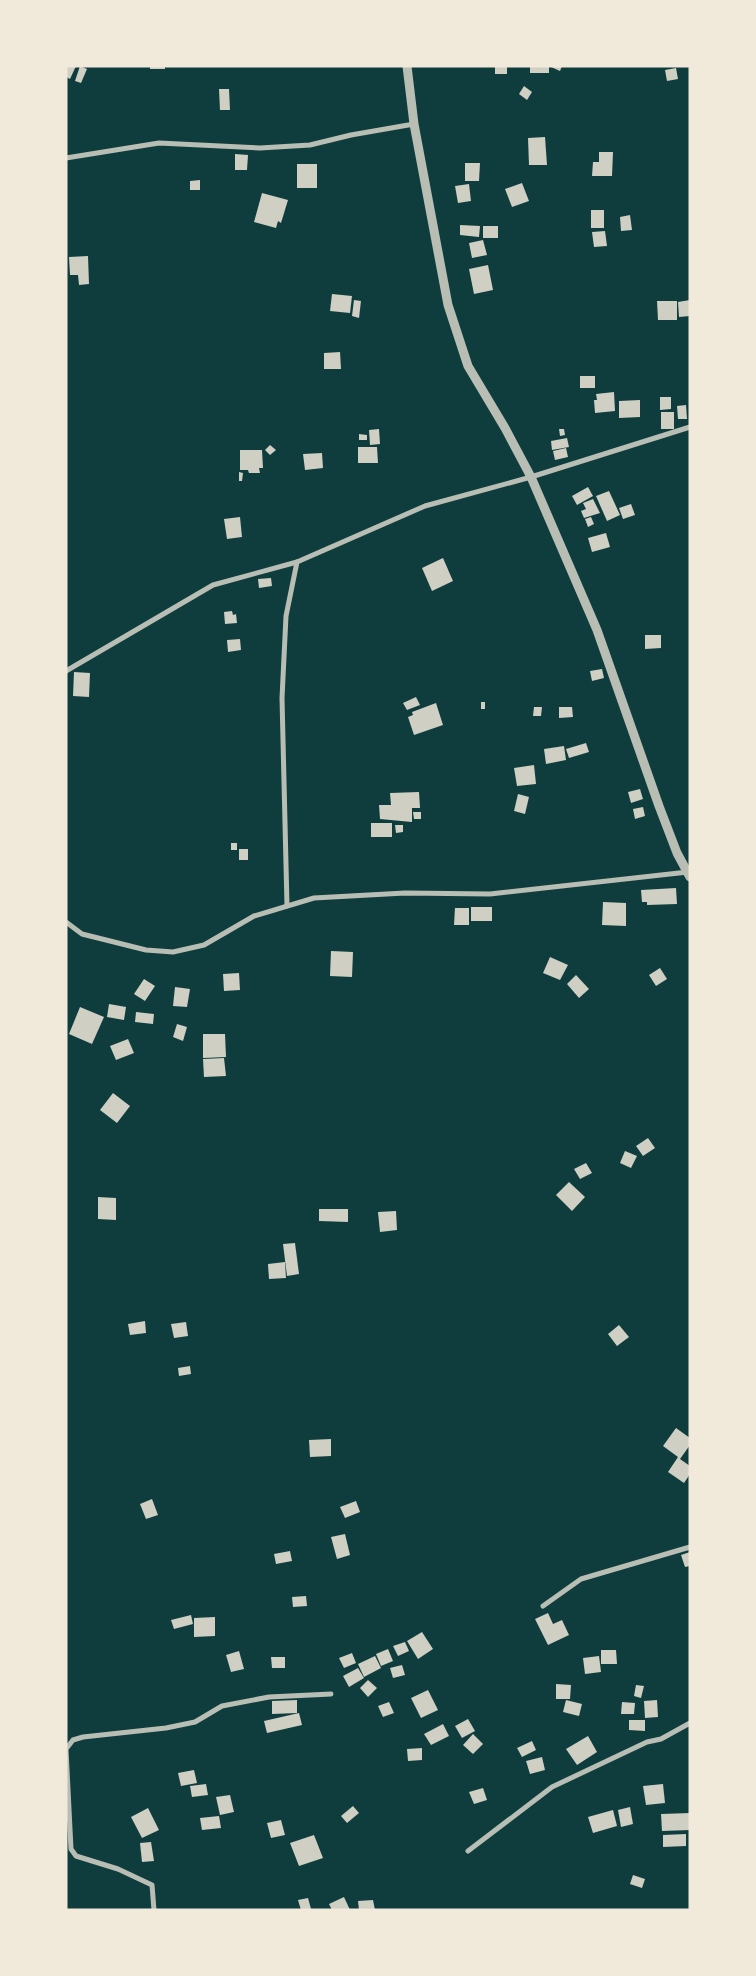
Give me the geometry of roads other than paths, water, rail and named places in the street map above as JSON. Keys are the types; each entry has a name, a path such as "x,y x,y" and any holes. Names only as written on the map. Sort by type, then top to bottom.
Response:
{"street":[{"path":"66,922 82,934 146,950 173,952 204,945 254,916 314,898 405,893 490,894 689,874 677,853 659,806 598,630 531,477 505,428 468,366 448,305 414,124 407,66"},
{"path":"66,158 159,143 260,148 310,145 351,135 414,124"},
{"path":"66,671 213,585 297,562 425,506 514,480 531,477 690,427"},
{"path":"287,906 282,698 286,616 297,562"},
{"path":"543,1606 581,1579 690,1547"},
{"path":"154,1910 152,1885 118,1868 76,1856 71,1849 66,1749 73,1740 83,1737 166,1728 194,1722 222,1706 269,1697 331,1694"},
{"path":"468,1851 552,1787 647,1742 661,1740 690,1723"}]}
